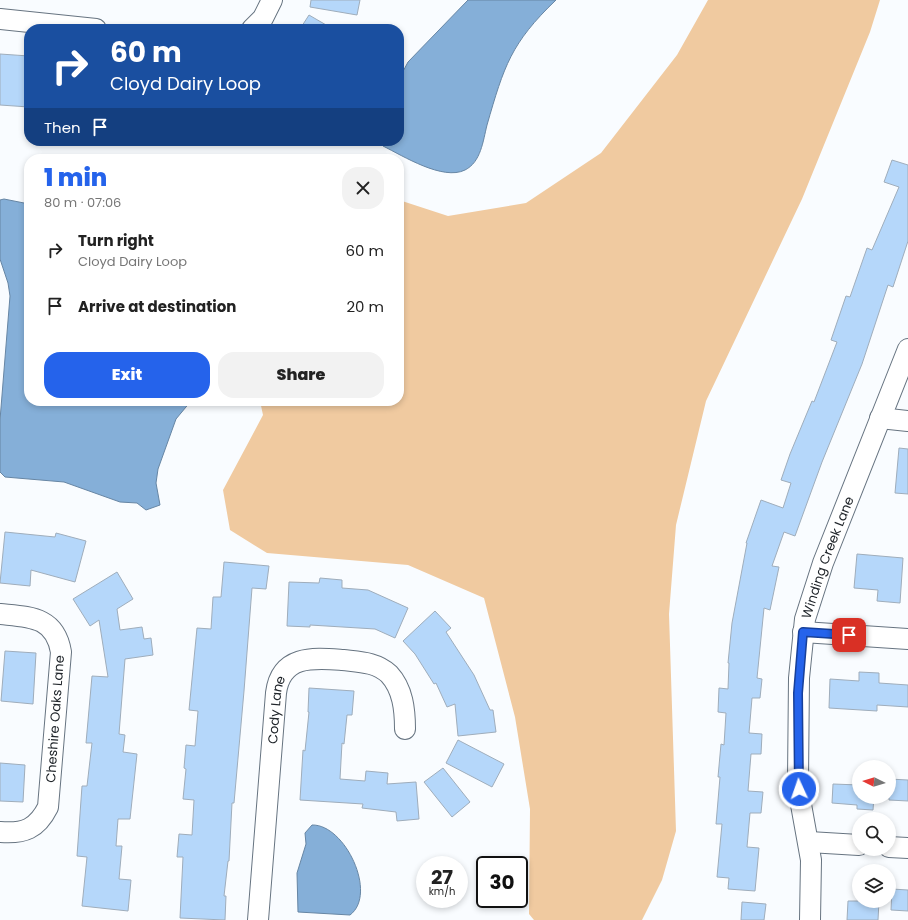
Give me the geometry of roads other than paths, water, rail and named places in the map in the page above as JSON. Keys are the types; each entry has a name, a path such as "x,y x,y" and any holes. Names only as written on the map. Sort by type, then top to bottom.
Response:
{"street":[{"path":"257,24 263,18 272,0"},
{"path":"0,20 43,24"},
{"name":"Winding Creek Lane","path":"810,920 812,872 809,842 800,799 798,779 799,685 803,632 808,607 815,584 908,349"},
{"path":"880,418 908,421"},
{"name":"Cheshire Oaks Lane","path":"0,614 28,617 43,622 49,626 58,638 61,652 48,806 40,821 29,829 17,833 0,832"},
{"path":"803,632 908,638"},
{"name":"Cody Lane","path":"258,920 276,692 278,683 283,674 296,663 308,658 366,662 375,665 389,674 399,690 405,709 405,729"},
{"path":"809,842 852,845"},
{"path":"896,847 908,848"}],"water":[{"path":"468,0 556,0 529,29 511,56 504,71 478,156 475,162 465,170 456,173 435,170 412,161 404,157 404,154 398,154 383,146 404,146 404,70 408,62"},
{"path":"4,199 24,203 24,406 187,406 176,419 158,469 156,483 160,505 146,510 137,503 120,502 64,482 5,477 0,472 0,420 10,296 8,283 0,259 0,200"},
{"path":"312,825 324,828 336,836 346,848 354,862 359,877 361,892 358,905 350,915 298,912 297,873 306,844 305,833"}]}
